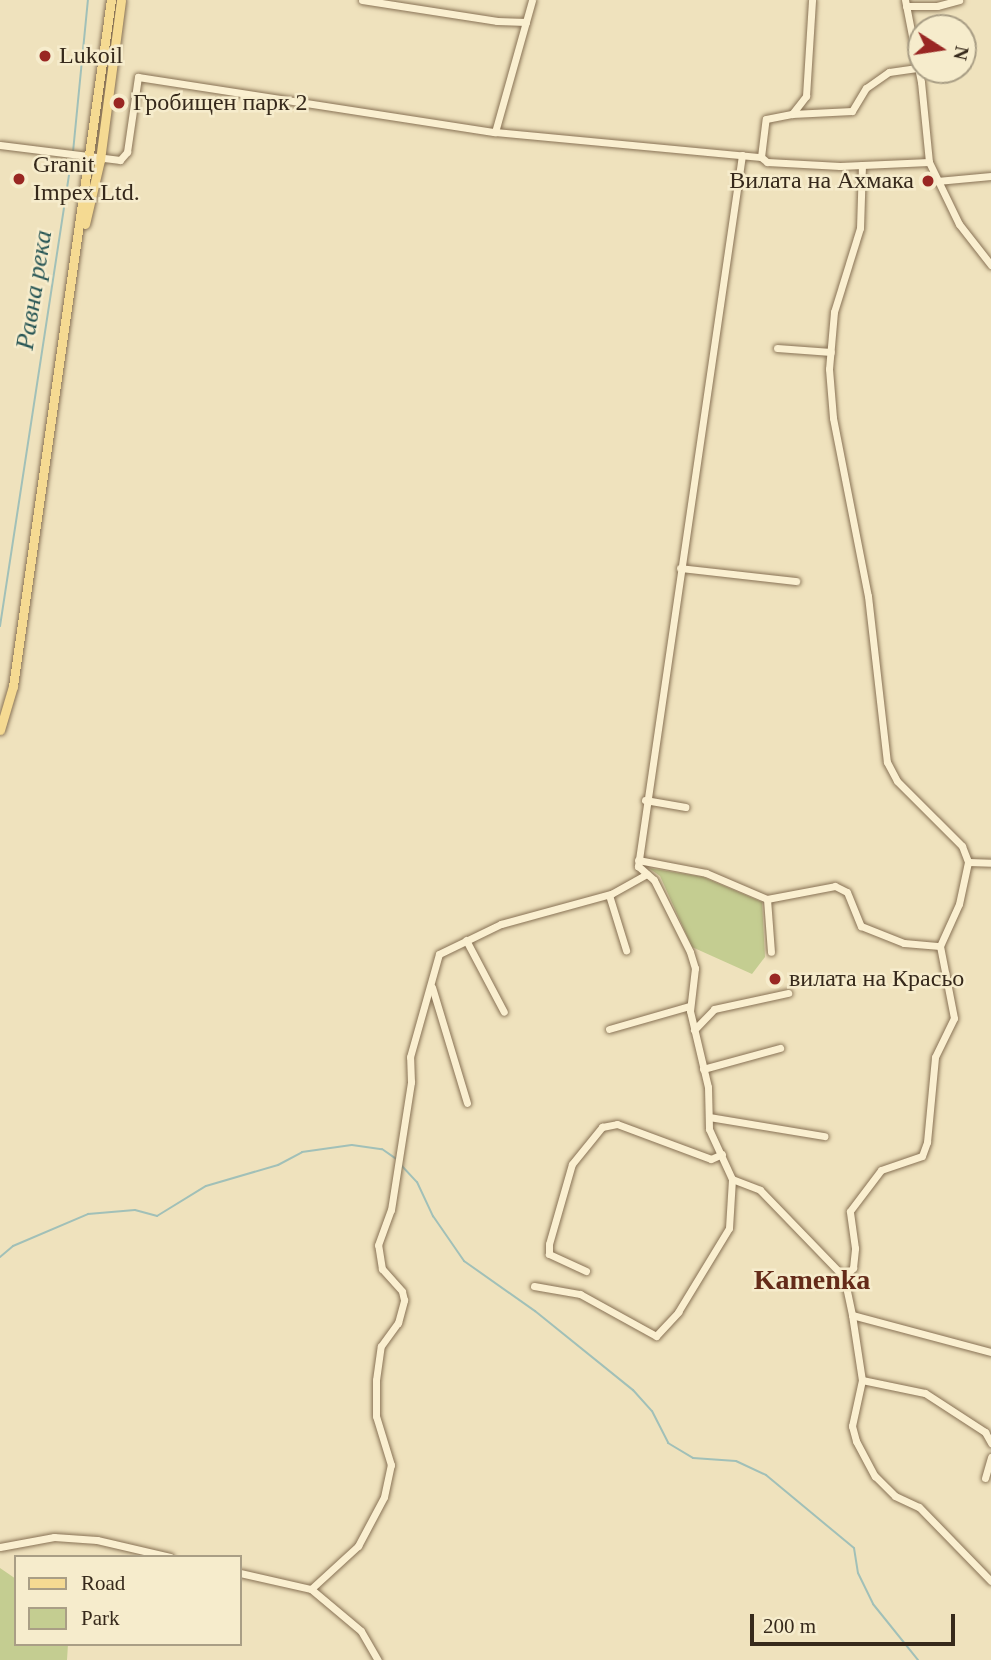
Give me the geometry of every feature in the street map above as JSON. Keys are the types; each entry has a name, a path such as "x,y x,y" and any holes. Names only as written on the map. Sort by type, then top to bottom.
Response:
{"main road":[{"path":"0,730 13,686 73,277 84,158 111,0"},
{"path":"73,277 100,160 121,0"}],"street":[{"path":"362,0 497,22 526,22"},
{"path":"495,132 532,0"},
{"path":"792,114 806,96 812,0"},
{"path":"906,3 937,6 959,0"},
{"path":"761,157 766,119 792,114 852,111 866,88 889,72 907,70"},
{"path":"0,145 84,158 120,160 127,152 138,77 495,132 761,157 767,162 862,165 929,162"},
{"path":"921,84 929,162 959,224 991,265"},
{"path":"534,1286 580,1294 656,1336 678,1312 719,1250 729,1228 732,1179 709,1129 703,1069 693,1031 690,1006 695,968 690,951 638,860 742,155"},
{"path":"844,1278 853,1268 854,1258 850,1211 881,1170 922,1156 927,1142 935,1056 954,1018 940,946 959,904 968,862 962,846 897,781 887,762 868,596 833,418 831,352 834,312 860,228 862,165"},
{"path":"937,181 991,176"},
{"path":"777,348 831,352"},
{"path":"680,568 796,582"},
{"path":"645,800 685,807"},
{"path":"638,860 706,873 767,899 835,886 846,892 861,926 904,943 940,946"},
{"path":"968,862 991,863"},
{"path":"311,1589 358,1546 384,1497 391,1465 376,1416 376,1380 381,1346 398,1323 404,1300 402,1290 382,1269 378,1245 391,1210 411,1082 410,1057 432,987 439,954 501,924 609,895 648,874"},
{"path":"609,895 626,950"},
{"path":"767,899 771,951"},
{"path":"466,940 503,1012"},
{"path":"432,987 467,1103"},
{"path":"693,1031 714,1010 788,993"},
{"path":"610,1029 690,1006"},
{"path":"703,1069 780,1048"},
{"path":"709,1117 824,1136"},
{"path":"586,1271 549,1254 550,1244 572,1164 602,1127 617,1124 711,1159 722,1154"},
{"path":"732,1179 760,1190 844,1278 862,1380 852,1426 875,1476 895,1496 919,1507 991,1581"},
{"path":"852,1315 991,1352"},
{"path":"862,1380 925,1393 985,1432 991,1443"},
{"path":"985,1478 991,1457"},
{"path":"0,1547 54,1537 97,1540 161,1555"},
{"path":"242,1573 311,1589 361,1631 378,1660"}],"green space":[{"path":"649,868 703,877 762,902 765,957 752,974 692,947 660,876"},
{"path":"0,1568 14,1578 14,1646 68,1646 67,1660 0,1660"}],"waterway":[{"name":"Равна река","path":"73,152 88,0"},
{"name":"Равна река","path":"0,626 72,158"},
{"path":"0,1257 13,1246 88,1214 135,1210 157,1216 206,1186 278,1165 302,1152 352,1145 382,1149 395,1158"},
{"path":"401,1165 417,1182 433,1216 464,1261 535,1311 633,1390 652,1411 668,1443 693,1458 736,1461 766,1475 854,1548 858,1573 873,1604 918,1660"}],"place":[{"name":"Lukoil","path":"45,56"},
{"name":"Гробищен парк 2","path":"119,103"},
{"name":"Granit Impex Ltd.","path":"19,179"},
{"name":"Вилата на Ахмака","path":"928,181"},
{"name":"вилата на Красьо","path":"775,979"}],"district":[{"name":"Kamenka","path":"812,1280"}]}
